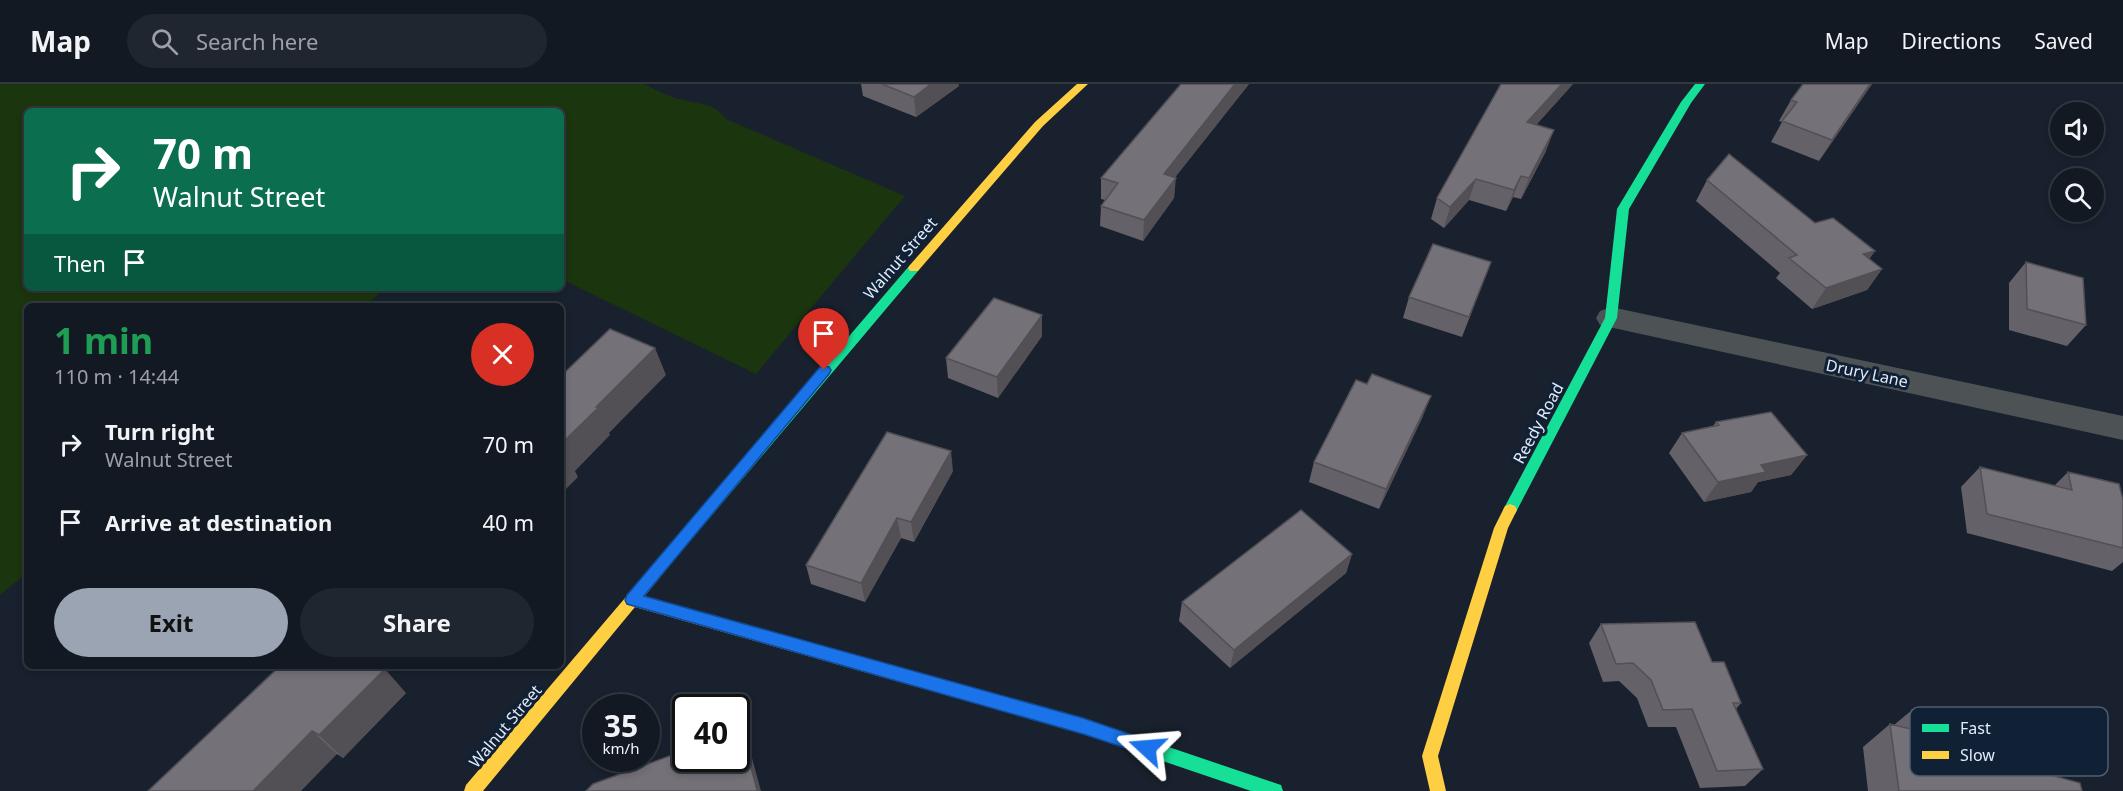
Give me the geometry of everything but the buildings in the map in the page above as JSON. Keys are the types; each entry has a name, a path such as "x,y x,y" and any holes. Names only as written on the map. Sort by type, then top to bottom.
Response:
{"street":[{"name":"Walnut Street","path":"472,791 839,353 1039,124 1083,84"},
{"name":"Reedy Road","path":"1437,791 1430,756 1501,528 1611,318 1623,209 1686,102 1700,84"},
{"name":"Drury Lane","path":"1611,318 2123,428"},
{"path":"632,600 1083,726 1275,791"}],"green space":[{"path":"0,84 644,84 675,98 705,104 716,109 726,119 905,196 756,374 564,280 564,108 24,108 24,291 383,291 368,303 24,303 24,575 0,595"}],"traffic: fast":[{"path":"1510,510 1611,318 1623,209 1686,102 1700,84"},
{"path":"670,555 914,268"},
{"path":"917,680 1083,726 1275,791"}],"traffic: slow":[{"path":"914,268 1039,124 1083,84"},
{"path":"1438,791 1430,756 1501,528 1510,510"},
{"path":"472,791 670,555"},
{"path":"632,600 917,680"}],"route":[{"path":"824,370 632,600 1083,726 1147,748"}]}
